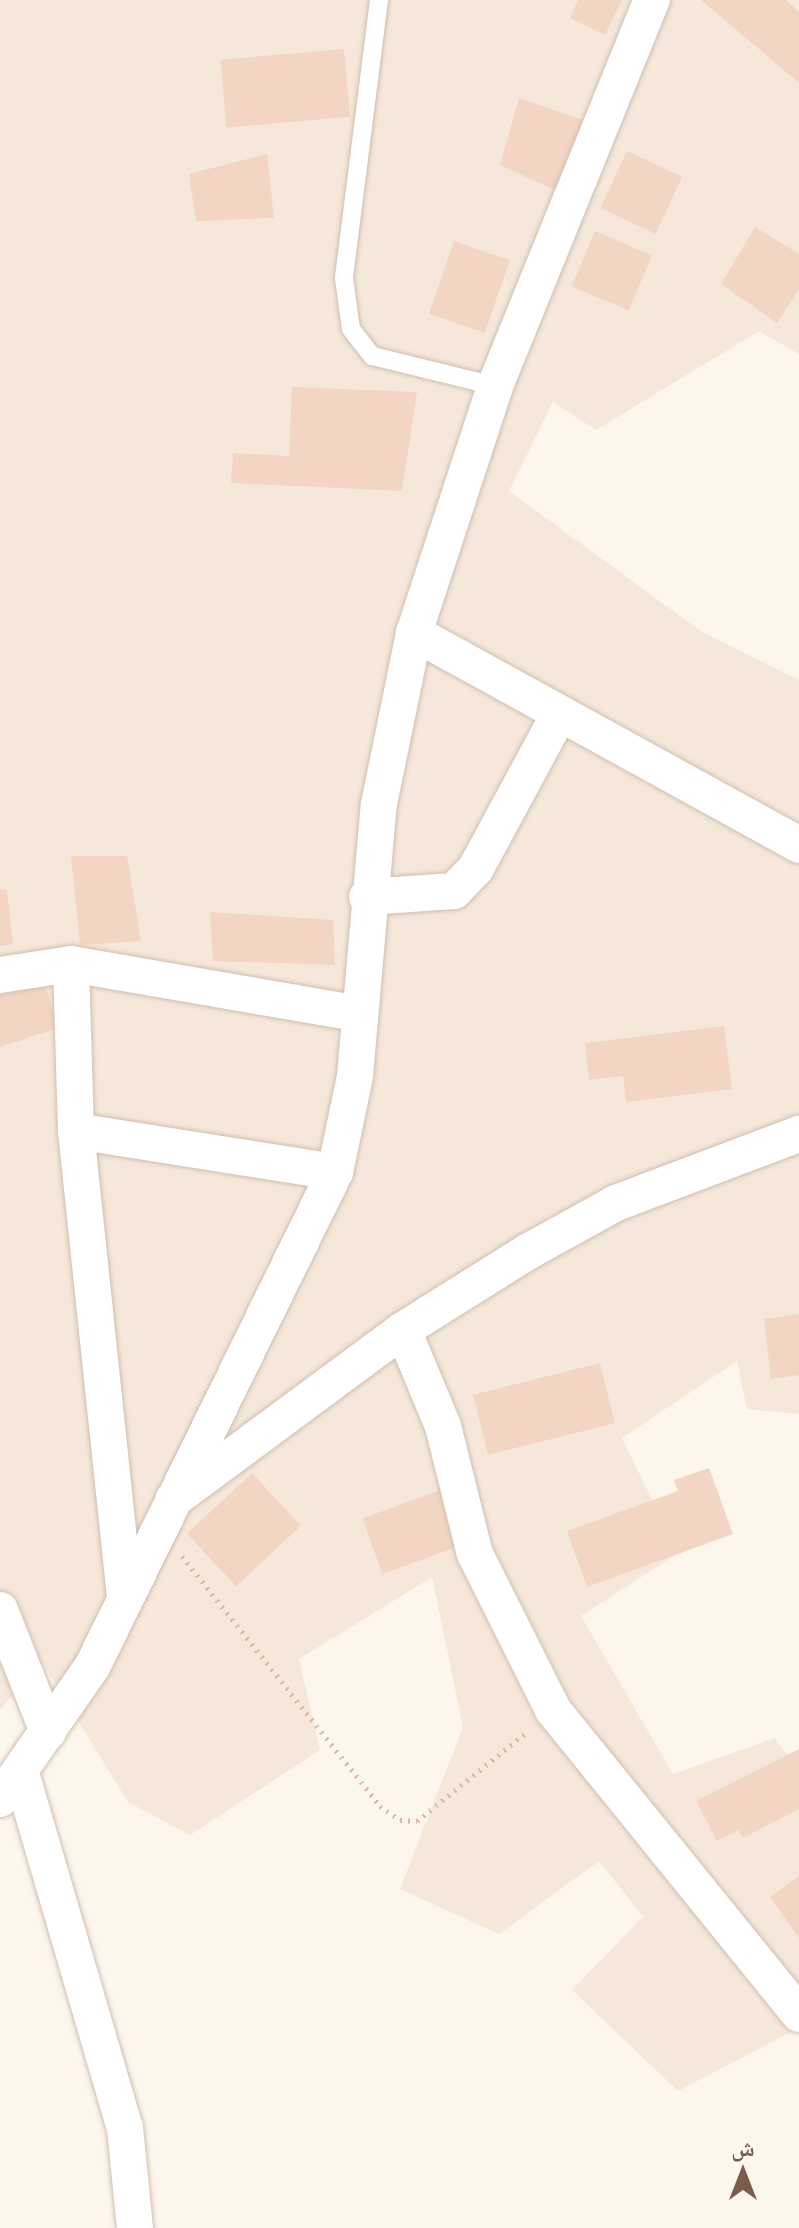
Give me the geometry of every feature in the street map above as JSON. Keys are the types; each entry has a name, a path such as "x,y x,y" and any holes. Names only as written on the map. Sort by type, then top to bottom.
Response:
{"street":[{"path":"135,2228 125,2128 10,1786 48,1732 125,1598 161,1514 304,1246 335,1172 360,1014 367,897 414,633 495,386 652,0"},
{"path":"414,633 557,718 799,845"},
{"path":"367,897 454,891 476,868 557,718"},
{"path":"0,975 71,964 360,1014"},
{"path":"71,964 76,1131 125,1598"},
{"path":"76,1131 335,1172"},
{"path":"161,1514 403,1330 616,1203 799,1134"},
{"path":"403,1330 443,1426 475,1554 553,1710 799,2014"},
{"path":"0,1610 48,1732"}],"lane":[{"path":"379,0 344,278 351,329 372,356 495,386"}],"path":[{"path":"161,1514 380,1806 400,1820 417,1821 553,1710"}],"shaded area":[{"path":"0,0 799,0 799,354 759,331 596,430 553,402 509,491 702,632 799,680 799,1414 747,1409 737,1361 622,1438 678,1553 581,1616 673,1774 775,1738 799,1772 799,2028 678,2091 572,1990 643,1917 599,1861 499,1934 400,1889 463,1727 432,1577 299,1659 320,1750 190,1835 128,1802 43,1664 0,1709"}],"building":[{"path":"578,0 622,0 605,35 570,18"},
{"path":"701,0 786,0 799,12 799,83"},
{"path":"344,49 350,117 226,128 220,60"},
{"path":"519,98 589,122 561,193 500,165"},
{"path":"627,151 682,177 656,234 600,208"},
{"path":"267,154 274,218 196,221 189,174"},
{"path":"755,227 799,254 799,289 777,323 721,284"},
{"path":"595,231 652,255 629,310 572,286"},
{"path":"454,241 510,260 485,333 429,314"},
{"path":"292,387 417,392 402,491 231,483 233,453 289,456"},
{"path":"71,856 127,856 141,941 80,945"},
{"path":"7,889 13,944 0,946 0,890"},
{"path":"210,912 333,920 335,965 213,961"},
{"path":"45,985 58,1028 0,1047 0,995"},
{"path":"724,1026 732,1089 626,1102 623,1076 589,1080 585,1043"},
{"path":"799,1314 799,1375 771,1379 764,1319"},
{"path":"600,1363 615,1423 488,1455 473,1395"},
{"path":"709,1468 733,1534 587,1587 567,1531 678,1491 674,1480"},
{"path":"252,1473 301,1526 236,1586 187,1534"},
{"path":"446,1488 466,1543 383,1574 362,1518"},
{"path":"799,1749 799,1809 743,1838 739,1830 717,1841 696,1801"},
{"path":"799,1876 799,1938 770,1897"}]}
